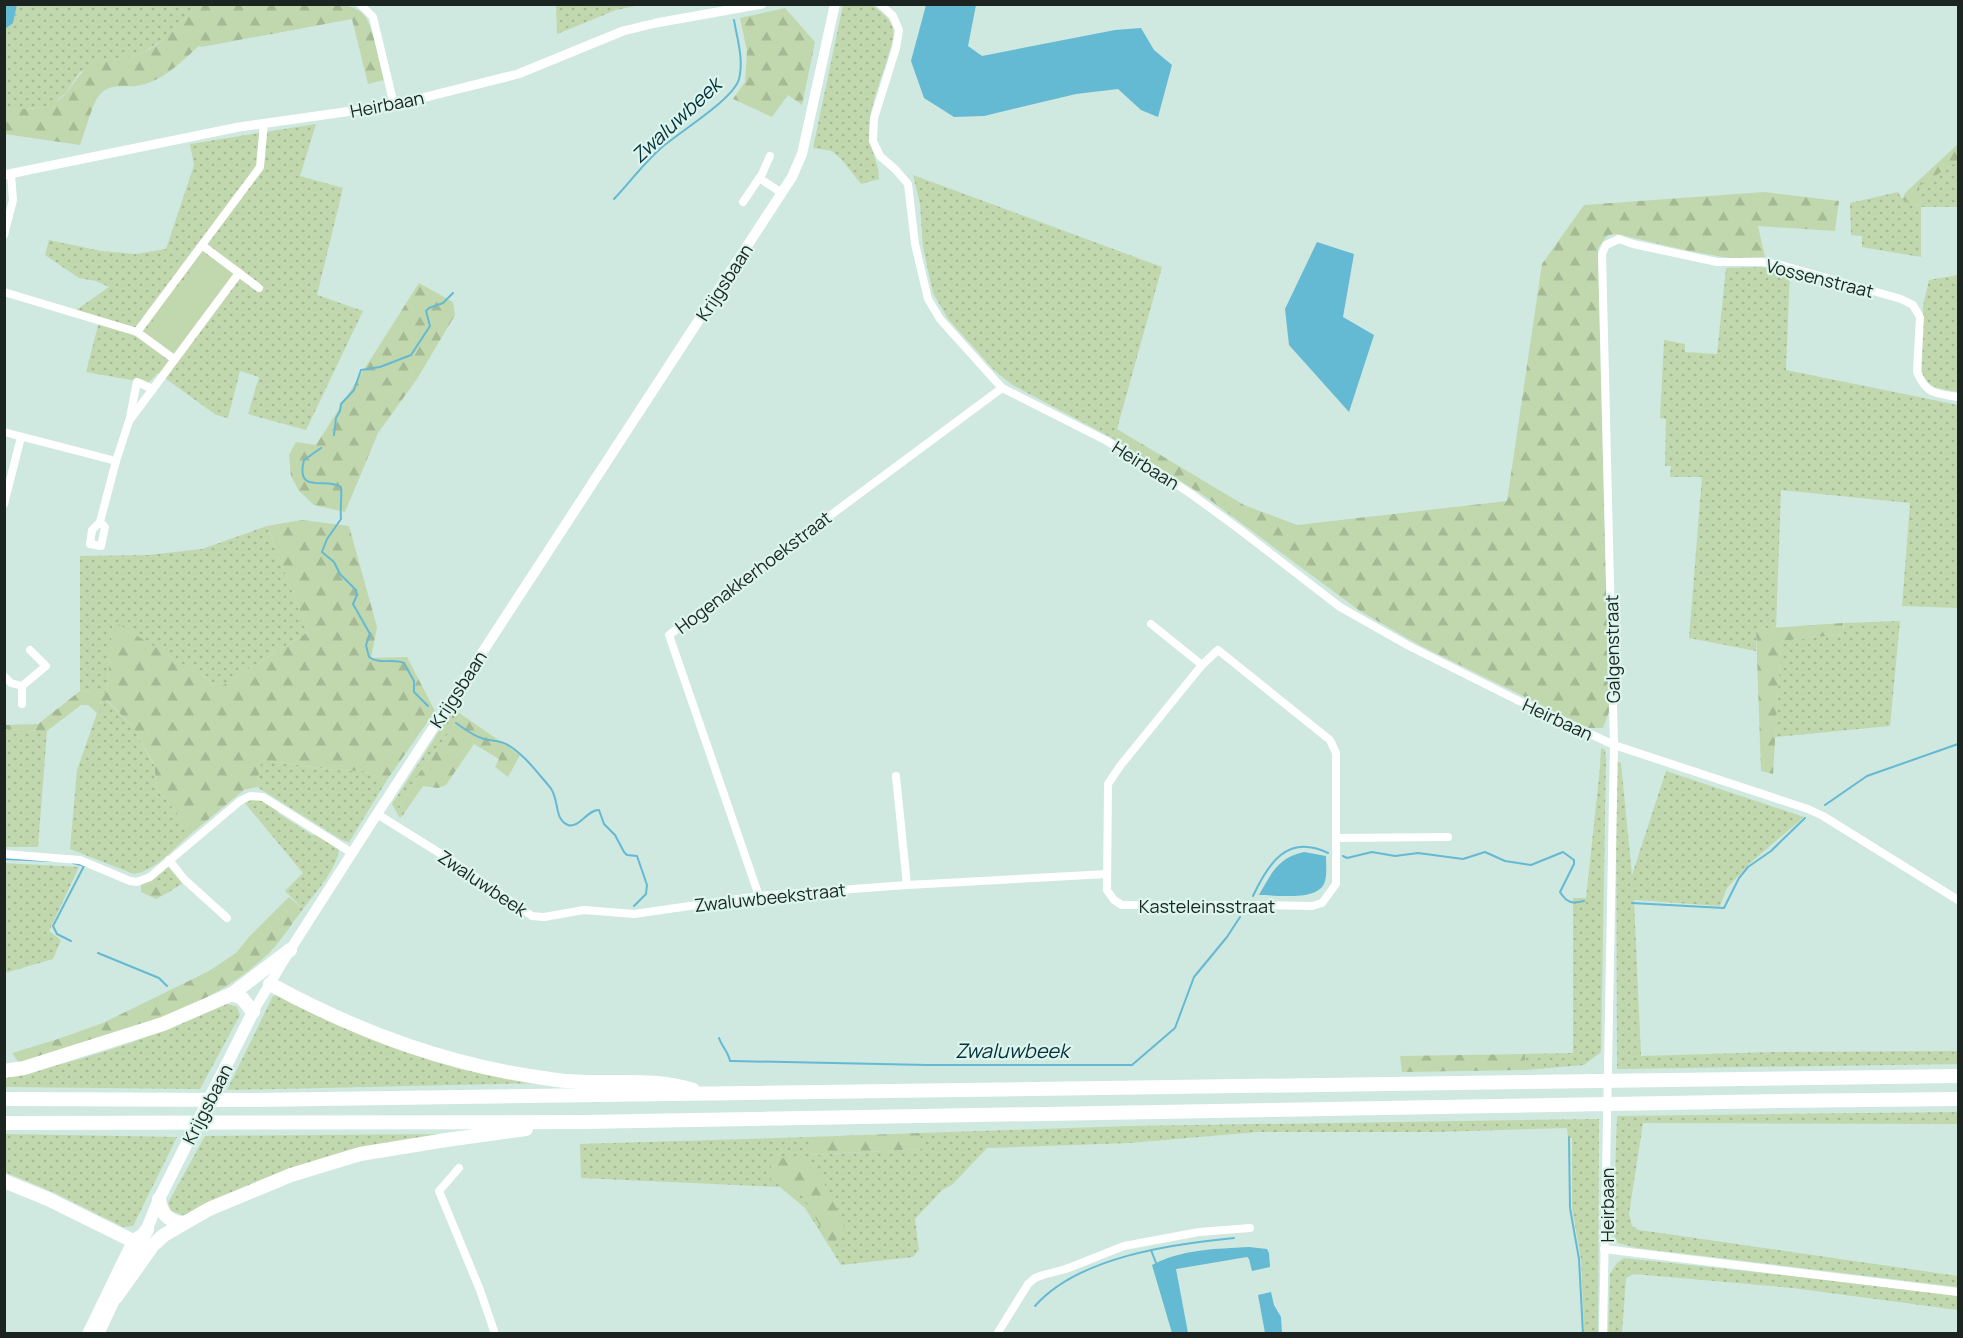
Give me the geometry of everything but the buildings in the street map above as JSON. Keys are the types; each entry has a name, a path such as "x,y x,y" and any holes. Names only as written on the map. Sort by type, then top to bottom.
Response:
{"highway":[{"path":"4,1071 24,1068 163,1024 232,994 290,950"},
{"path":"270,984 400,1044 443,1058 561,1081 675,1084 704,1094"},
{"path":"232,994 242,998 253,1012"},
{"path":"4,1099 247,1100 1959,1076"},
{"path":"4,1123 584,1122 1959,1099"},
{"path":"116,1297 153,1245 181,1224 208,1209 291,1175 360,1154 584,1122"},
{"path":"4,1181 48,1199 132,1241 142,1236 147,1230"},
{"path":"159,1199 164,1214 181,1224"}],"main road":[{"name":"Krijgsbaan","path":"87,1334 132,1241 159,1199 253,1012 290,950 792,177 802,154 835,4"},
{"name":"Krijgsbaan","path":"98,1334 147,1230 159,1199"}],"street":[{"path":"360,4 373,17 394,105"},
{"name":"Heirbaan","path":"8,174 264,123 394,105 503,79 623,32 656,23 762,4"},
{"name":"Heirbaan","path":"880,4 893,16 899,30 896,48 874,118 873,141 880,156 908,184 915,244 928,299 940,319 1002,388 1105,440 1164,476 1239,529 1340,607 1459,672 1614,745 1604,1249 1959,1292"},
{"path":"137,332 260,167 264,123"},
{"path":"743,202 770,156"},
{"path":"4,235 13,200 8,174"},
{"path":"759,178 782,193"},
{"name":"Vossenstraat","path":"1606,245 1619,239 1717,262 1761,262 1781,265 1901,299 1913,305 1920,317 1917,372 1926,389 1933,393 1959,397"},
{"name":"Galgenstraat","path":"1606,245 1602,254 1614,745"},
{"path":"203,246 259,288"},
{"path":"129,421 240,273"},
{"path":"4,292 137,332 174,359"},
{"path":"100,522 129,421 137,382 153,389"},
{"name":"Hogenakkerhoekstraat","path":"759,896 669,635 1002,388"},
{"path":"4,432 116,461"},
{"path":"4,504 21,437"},
{"path":"1151,624 1202,665"},
{"path":"22,686 46,666 30,650"},
{"name":"Kasteleinsstraat","path":"1218,650 1330,740 1335,753 1336,838 1336,884 1322,903 1312,906 1122,906 1107,890 1108,784 1202,665 1218,650"},
{"path":"4,676 11,684 22,686"},
{"path":"22,686 22,705"},
{"path":"1614,745 1808,809 1959,900"},
{"path":"896,776 907,885"},
{"path":"4,854 80,860 137,882 150,876 240,801 254,795 263,797 352,853"},
{"name":"Zwaluwbeek","path":"377,814 454,862 532,916 544,917 584,910 634,914"},
{"path":"1336,838 1448,837"},
{"path":"169,861 184,879 227,918"},
{"name":"Zwaluwbeekstraat","path":"634,914 759,896 1107,874"},
{"path":"459,1168 439,1191 480,1290 495,1334"},
{"path":"997,1334 1028,1284 1035,1278 1066,1269 1124,1246 1198,1232 1250,1228"},
{"path":"1603,1334 1604,1249"}],"green space":[{"path":"342,4 359,11 367,20 384,80 368,84 352,19 199,46 172,69 149,83 112,87 102,92 93,107 80,145 5,134 5,107 31,109 55,102 92,64 136,55 150,49 172,32 197,5"},
{"path":"556,4 640,5 616,10 557,34"},
{"path":"17,5 197,5 166,38 142,53 80,72 66,93 50,106 19,110 5,107 4,29 13,23"},
{"path":"843,5 872,5 888,19 893,32 869,129 879,179 861,184 832,151 813,148"},
{"path":"785,8 815,42 802,105 788,95 772,117 733,99 745,82 747,51 740,18"},
{"path":"316,124 300,176 343,188 317,295 363,311 306,430 248,414 259,377 240,371 228,418 216,415 158,373 148,383 86,372 100,318 75,311 109,287 96,281 79,278 45,255 49,240 101,251 136,254 166,249 194,165 190,144"},
{"path":"1958,144 1958,161 1919,186 1921,206 1911,205 1902,199 1906,192"},
{"path":"1958,161 1958,207 1921,207 1921,257 1862,247 1862,236 1851,235 1850,203 1898,192 1907,202 1921,206 1918,186"},
{"path":"913,175 1162,267 1117,429 1112,438 1011,384 994,370 948,319 933,293 923,247 920,204"},
{"path":"1764,192 1839,201 1835,231 1758,226 1765,257 1729,258 1617,234 1608,235 1598,248 1609,712 1603,728 1589,728 1576,722 1421,646 1360,611 1206,497 1112,438 1117,429 1244,505 1297,525 1507,501 1542,264 1584,205"},
{"path":"204,253 234,274 173,355 144,333"},
{"path":"1762,267 1790,271 1786,370 1958,405 1958,608 1902,606 1910,503 1781,490 1776,628 1756,629 1756,651 1689,638 1702,477 1670,477 1671,466 1665,466 1666,419 1660,418 1664,340 1685,344 1685,352 1717,354 1726,268"},
{"path":"1958,275 1958,392 1931,385 1922,372 1923,306 1929,280"},
{"path":"419,283 453,302 455,315 417,379 378,433 345,512 314,505 299,491 291,476 289,455 296,442 316,445"},
{"path":"302,520 349,526 377,627 371,658 407,657 435,711 387,780 363,771 335,770 261,760 257,787 244,790 193,832 157,789 154,764 133,727 107,700 100,703 100,711 97,713 88,705 81,705 47,731 5,729 5,725 38,724 80,691 107,693 113,621 220,687 308,632 267,526"},
{"path":"267,526 308,632 220,687 113,622 107,693 80,691 80,556 148,555 202,549"},
{"path":"1900,621 1890,726 1775,737 1781,641 1843,634 1844,623"},
{"path":"1843,623 1844,634 1781,641 1773,774 1761,771 1756,629"},
{"path":"106,700 133,727 154,765 157,789 193,832 158,863 134,874 70,849 77,770 97,713 100,711 100,703"},
{"path":"454,708 462,715 419,773 399,809 400,814 403,815 400,818 392,804"},
{"path":"462,715 520,755 508,777 495,767 499,759 474,744 446,785 438,788 423,786 403,815 400,814 399,809 419,773"},
{"path":"4,729 47,731 38,847 5,847"},
{"path":"1601,748 1605,750 1606,760 1601,1052 1584,1065 1525,1070 1525,1054 1573,1053 1573,898 1586,898"},
{"path":"261,760 335,770 363,771 387,780 349,842 342,840 257,787"},
{"path":"1616,761 1621,763 1632,875 1666,771 1804,817 1749,864 1727,888 1720,906 1634,900 1641,1056 1775,1052 1958,1051 1958,1064 1617,1069"},
{"path":"263,799 277,809 278,813 312,835 318,835 339,848 331,872 303,909 285,891 303,873 244,802"},
{"path":"4,863 79,867 49,931 61,940 53,959 5,973"},
{"path":"168,867 183,883 169,892 148,881"},
{"path":"148,881 169,892 156,899 141,892 141,885"},
{"path":"289,897 303,909 283,937 269,953 243,975 215,993 184,1009 118,1034 19,1063 12,1053 103,1023 209,971 236,953"},
{"path":"281,994 398,1048 547,1083 227,1090 273,996"},
{"path":"225,1003 237,1007 240,1015 200,1089 5,1087 5,1076 90,1056 144,1038"},
{"path":"1525,1054 1525,1070 1402,1072 1400,1056"},
{"path":"1958,1112 1958,1124 1643,1123 1629,1214 1632,1226 1639,1230 1958,1276 1958,1287 1637,1248 1618,1243 1613,1234 1617,1116"},
{"path":"1599,1119 1598,1333 1584,1333 1581,1260 1572,1208 1572,1138 1568,1138 1567,1128 1436,1132 1258,1132 1129,1143 987,1148 915,1219 919,1250 913,1257 841,1265 805,1208 780,1187 581,1178 580,1144 809,1137 810,1155 921,1149 920,1133 1129,1126"},
{"path":"920,1133 922,1149 809,1155 809,1137"},
{"path":"5,1134 177,1137 133,1226 123,1227 55,1193 5,1172"},
{"path":"448,1134 345,1153 183,1215 171,1211 168,1203 205,1136"},
{"path":"771,1158 803,1158 822,1179 845,1225 832,1247 803,1196 771,1181"},
{"path":"1624,1258 1958,1296 1958,1310 1793,1288 1634,1274 1626,1278 1622,1333 1608,1334 1610,1274 1617,1263"}],"water":[{"path":"5,4 17,5 13,23 5,29"},
{"path":"926,5 976,5 968,46 982,56 1115,30 1141,28 1154,50 1172,65 1158,117 1141,110 1118,89 1076,94 984,116 954,117 924,98 911,61"},
{"path":"1317,242 1354,254 1343,317 1374,335 1349,412 1289,345 1285,309"},
{"path":"1304,852 1326,856 1326,878 1321,888 1306,895 1259,895 1281,862"},
{"path":"1249,1247 1267,1249 1270,1267 1252,1271 1247,1257 1176,1269 1188,1333 1172,1333 1152,1265 1187,1253"},
{"path":"1271,1292 1274,1305 1281,1317 1282,1333 1265,1333 1258,1295"}],"waterway":[{"name":"Zwaluwbeek","path":"614,199 661,148 716,106 735,87 739,79 741,64 734,20"},
{"name":"Zwaluwbeek","path":"334,435 341,404 354,390 361,370 380,367 411,355 430,326 426,311 443,303 453,293"},
{"name":"Zwaluwbeek","path":"321,448 304,460 302,471 304,478 313,483 335,484 341,487 341,519 327,539 322,552 334,562 340,574 356,590 357,595 353,604 370,634 366,645 369,657 377,661 404,663 414,681 414,692 428,706"},
{"name":"Zwaluwbeek","path":"456,723 480,738 506,744 524,757 552,791 563,822 568,825 576,824 591,812 599,810 604,824 615,835 624,852 627,855 637,856 647,885 646,894 634,906"},
{"name":"Zwaluwbeek","path":"1825,805 1867,776 1958,744"},
{"name":"Zwaluwbeek","path":"1632,903 1724,908 1739,878 1748,867 1771,851 1805,818"},
{"name":"Zwaluwbeek","path":"1253,896 1265,873 1281,855 1290,849 1314,848 1328,853"},
{"name":"Zwaluwbeek","path":"1343,856 1347,858 1372,852 1395,856 1418,853 1463,859 1485,852 1505,861 1531,865 1563,852 1574,860 1574,864 1560,892 1570,902 1584,901"},
{"path":"4,859 52,861"},
{"path":"73,863 85,866"},
{"path":"71,941 57,934 53,926 84,866"},
{"name":"Zwaluwbeek","path":"719,1038 730,1061 927,1065 1132,1065 1175,1028 1194,977 1227,937 1240,917"},
{"path":"98,953 159,978 167,986"},
{"path":"1569,1138 1570,1208 1579,1259 1583,1334"},
{"path":"1035,1306 1053,1289 1076,1276 1127,1256 1183,1244 1234,1238"},
{"path":"1151,1250 1156,1263"}]}
